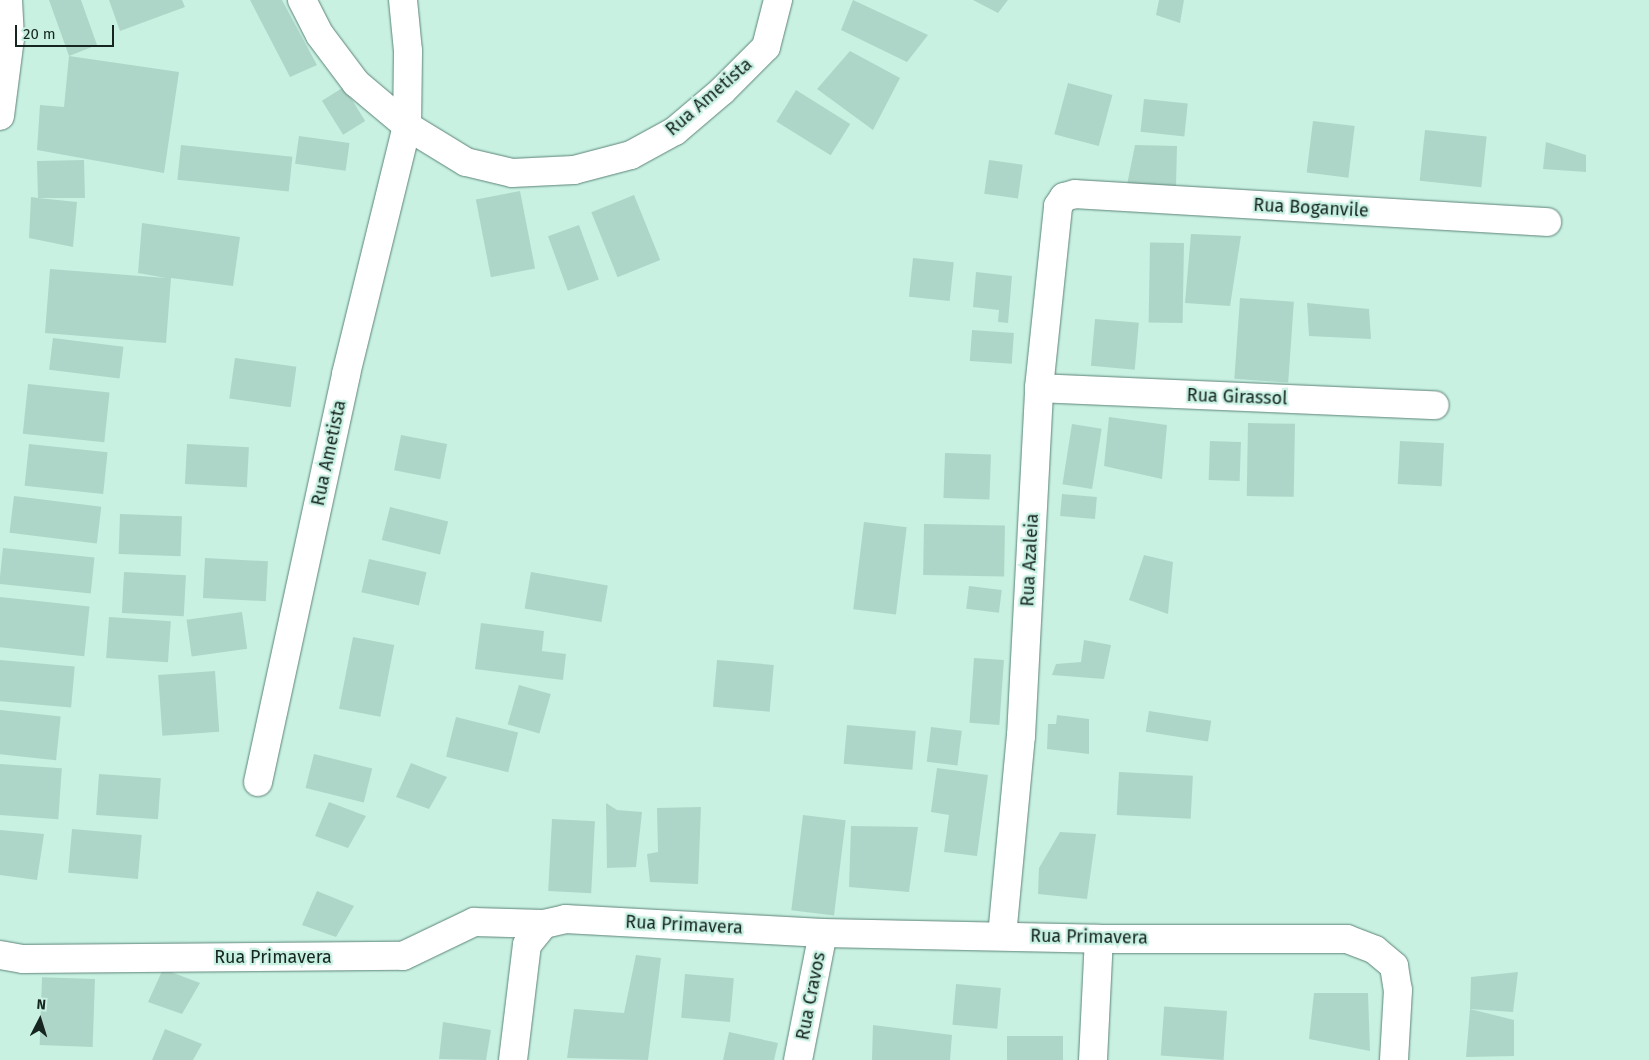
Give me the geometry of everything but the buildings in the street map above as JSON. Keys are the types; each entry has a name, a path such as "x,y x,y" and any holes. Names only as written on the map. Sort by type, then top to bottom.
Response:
{"street":[{"path":"0,116 10,38 8,0"},
{"name":"Rua Ametista","path":"302,0 320,35 356,83 407,126 466,162 512,173 574,170 631,154 674,131 722,91 766,47 778,0"},
{"path":"403,0 408,51 407,126"},
{"name":"Rua Ametista","path":"258,782 346,374 407,126"},
{"name":"Rua Boganvile","path":"1075,194 1547,222"},
{"name":"Rua Azaleia","path":"1002,936 1021,736 1040,388 1054,218 1064,197 1075,194"},
{"name":"Rua Girassol","path":"1040,388 1435,405"},
{"name":"Rua Primavera","path":"0,955 24,959 403,956 474,922 544,924 565,919 823,933 1099,939 1347,939 1375,950 1394,966 1398,990 1394,1060"},
{"path":"514,1060 527,945 544,924"},
{"name":"Rua Cravos","path":"798,1060 823,933"},
{"path":"1092,1060 1099,939"}]}
